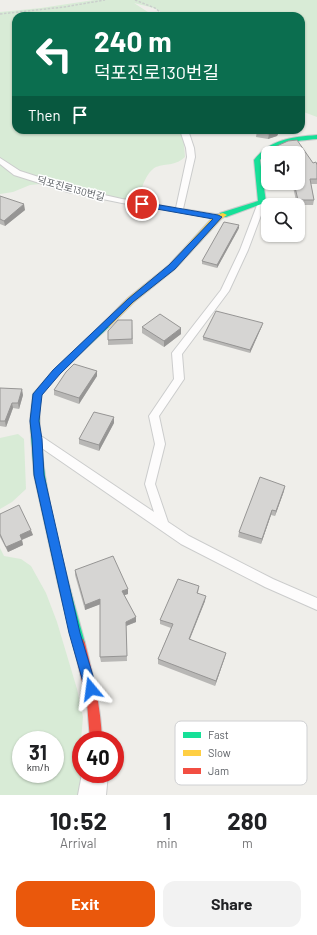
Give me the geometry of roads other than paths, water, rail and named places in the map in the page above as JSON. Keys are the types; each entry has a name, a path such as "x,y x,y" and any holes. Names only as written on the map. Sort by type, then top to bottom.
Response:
{"street":[{"path":"262,198 257,160 267,148 278,143 298,138 317,137"},
{"path":"96,731 91,689 75,633 39,475 37,439 34,421 37,394 56,372 131,300 172,267 218,217 261,202"},
{"path":"92,795 94,783"}],"lane":[{"path":"179,211 191,157 185,134"},
{"name":"덕포진로130번길","path":"0,160 17,173 71,190 218,217"},
{"path":"162,524 150,484 160,444 154,416 179,379 177,353 225,291 244,250 261,205"},
{"path":"37,439 185,540 269,583 317,604"}]}
